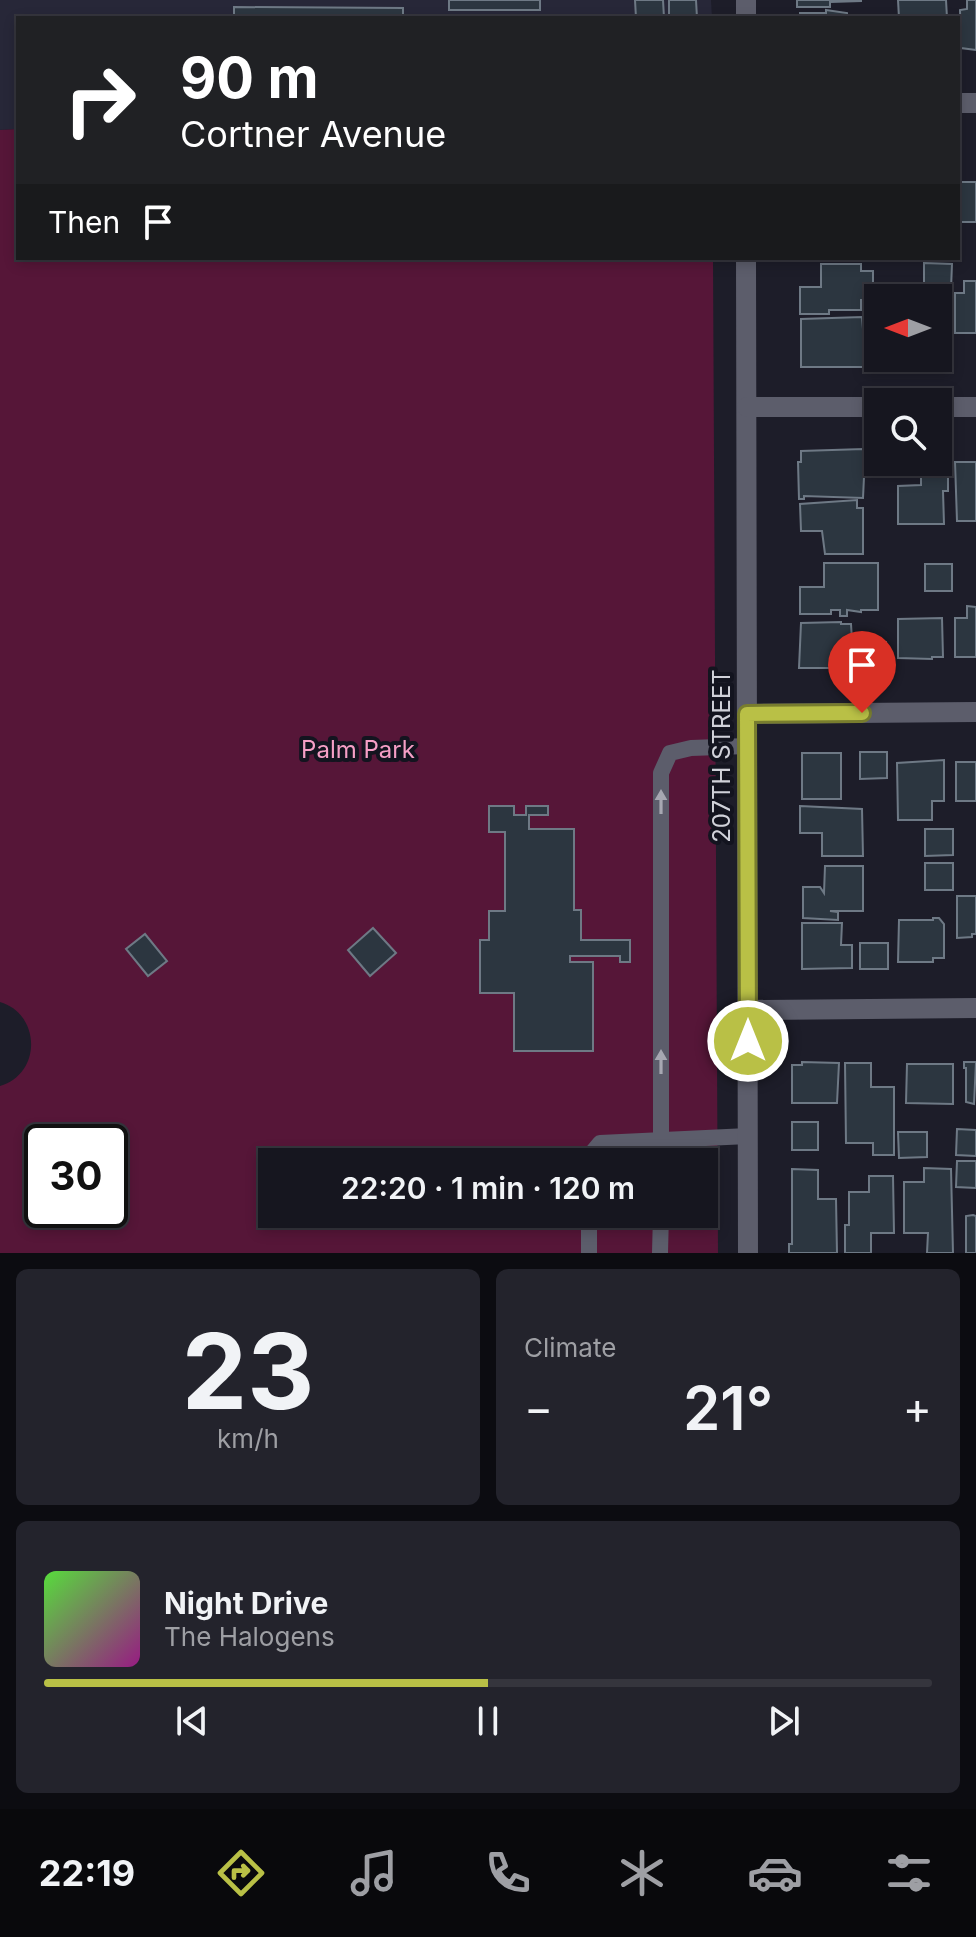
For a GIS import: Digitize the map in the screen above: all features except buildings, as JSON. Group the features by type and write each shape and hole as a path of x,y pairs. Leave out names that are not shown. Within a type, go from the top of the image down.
{"street":[{"name":"207TH STREET","path":"746,260 748,1253"},
{"path":"747,407 864,407"},
{"path":"952,407 976,407"},
{"path":"747,714 976,712"},
{"path":"748,1010 976,1008"}],"lane":[{"path":"662,1148 661,773 670,753 691,748 747,746"},
{"path":"596,1148 600,1143 748,1136"},
{"path":"589,1228 589,1253"},
{"path":"660,1253 661,1228"}],"shaded area":[{"path":"0,0 711,0 712,16 16,16 16,129 0,130"}],"green space":[{"name":"Palm Park","path":"16,129 16,260 713,260 717,1148 258,1148 258,1228 718,1228 718,1253 0,1253 0,1086 23,1070 31,1044 23,1018 0,1002 0,130"}],"route":[{"path":"748,1041 747,714 862,713"}]}
